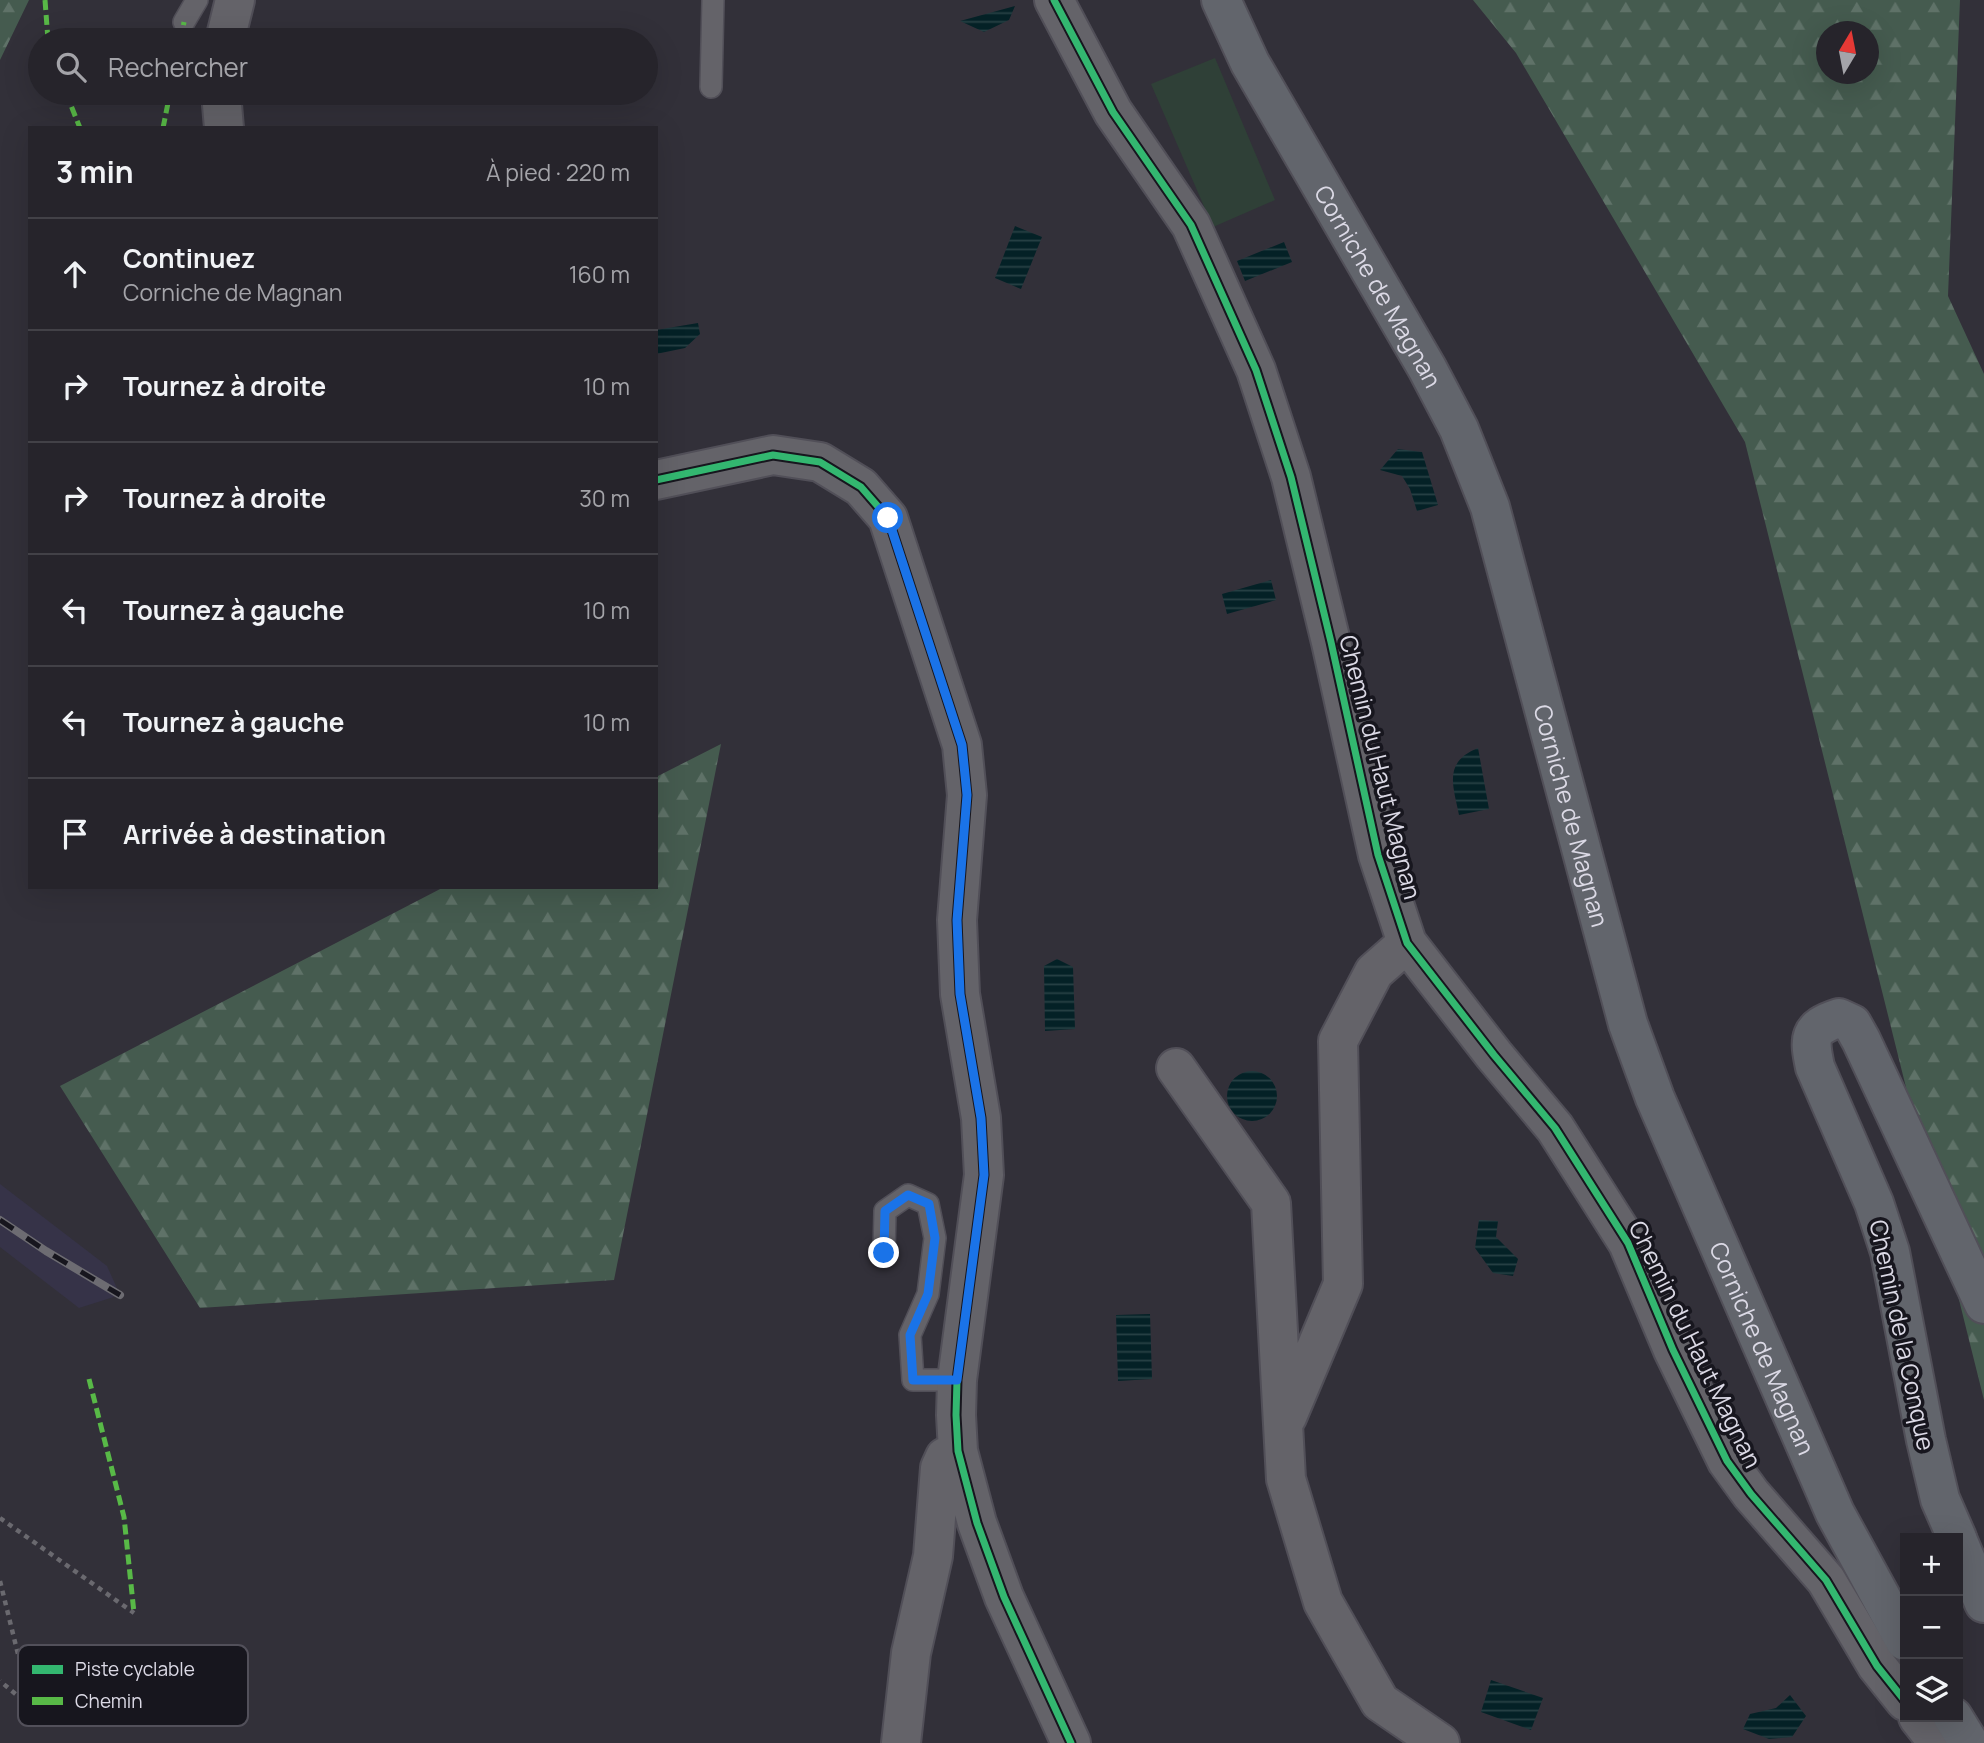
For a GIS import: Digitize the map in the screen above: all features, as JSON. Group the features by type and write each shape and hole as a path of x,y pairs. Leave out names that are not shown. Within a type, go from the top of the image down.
{"street":[{"path":"228,28 235,0"},
{"name":"Chemin du Haut Magnan","path":"1054,0 1113,112 1191,225 1256,370 1291,477 1378,855 1406,943 1555,1128 1628,1243 1673,1350 1727,1461 1751,1494 1826,1580 1877,1666 1900,1695"},
{"name":"Corniche de Magnan","path":"1221,0 1250,63 1460,429 1490,507 1628,1024 1655,1098 1835,1513 1900,1632"},
{"path":"222,105 224,126"},
{"path":"658,480 773,455 820,462 861,487 888,518 962,745 967,795 957,920 960,994 981,1118 984,1175 957,1380 958,1451 977,1523 1004,1597 1071,1743"},
{"path":"1283,1426 1343,1284 1338,1041 1374,972 1406,943"},
{"name":"Chemin de la Conque","path":"1954,1533 1940,1499 1926,1440 1890,1252 1874,1203 1815,1067 1812,1033 1822,1023 1839,1018 1852,1024 1984,1304"},
{"path":"1176,1068 1271,1203 1286,1479 1323,1602 1380,1702 1440,1743"},
{"path":"901,1743 911,1653 933,1556 940,1468 945,1457 958,1451"},
{"name":"Chemin de la Conque","path":"1963,1553 1984,1603"},
{"path":"1922,1722 1932,1735 1948,1743"},
{"path":"1956,1722 1969,1743"}],"lane":[{"path":"184,22 197,0"},
{"path":"711,87 713,0"},
{"path":"884,1253 885,1211 908,1195 929,1204 935,1238 928,1294 910,1335 913,1380 957,1380"}],"path":[{"path":"0,1518 134,1613"},
{"path":"0,1581 18,1654"},
{"path":"0,1681 18,1696"}],"shaded area":[{"path":"0,1184 107,1266 120,1295 79,1308 0,1247"}],"green space":[{"path":"0,0 29,0 0,60"},
{"path":"1473,0 1960,0 1948,296 1984,374 1984,1400 1745,442 1516,53"},
{"path":"1215,58 1275,200 1213,227 1151,84"},
{"path":"721,744 614,1280 200,1308 60,1086 440,889 658,889 658,776"}],"water":[{"path":"1015,6 1009,20 984,32 960,21"},
{"path":"1015,226 1042,237 1021,289 995,278"},
{"path":"1284,242 1292,262 1245,281 1237,261"},
{"path":"698,323 700,334 685,348 658,354 658,330"},
{"path":"1398,449 1422,452 1438,505 1417,511 1410,489 1402,476 1380,470"},
{"path":"1271,580 1276,600 1227,614 1222,594"},
{"path":"1478,748 1489,809 1459,815 1453,784 1455,767 1459,760"},
{"path":"1057,959 1073,967 1075,1029 1045,1031 1044,966"},
{"path":"1252,1071 1270,1078 1277,1096 1270,1114 1252,1121 1234,1114 1227,1096 1234,1078"},
{"path":"1479,1220 1498,1221 1496,1237 1518,1259 1513,1276 1493,1273 1475,1248"},
{"path":"1150,1314 1152,1379 1118,1381 1116,1315"},
{"path":"1491,1680 1543,1698 1531,1730 1481,1712"},
{"path":"1790,1695 1806,1716 1792,1737 1769,1739 1743,1729 1750,1714 1776,1708"}],"railway":[{"path":"0,1220 120,1295"}],"marked path":[{"path":"45,0 47,28"},
{"path":"183,28 184,22"},
{"path":"71,105 79,126"},
{"path":"163,126 168,105"},
{"path":"89,1379 124,1517 134,1613"}],"cycle path":[{"path":"1054,0 1113,112 1191,225 1256,370 1291,477 1378,855 1407,943 1555,1128 1628,1243 1673,1350 1727,1461 1751,1494 1826,1580 1877,1666 1900,1695"},
{"path":"658,480 773,455 820,462 861,487 888,518 962,745 967,795 957,920 960,994 981,1118 984,1175 957,1380 958,1451 977,1523 1004,1597 1071,1743"}],"route":[{"path":"884,1253 885,1211 908,1195 929,1204 935,1238 928,1294 910,1335 913,1380 957,1380 984,1175 981,1118 960,994 957,920 967,795 962,745 888,518"}]}
